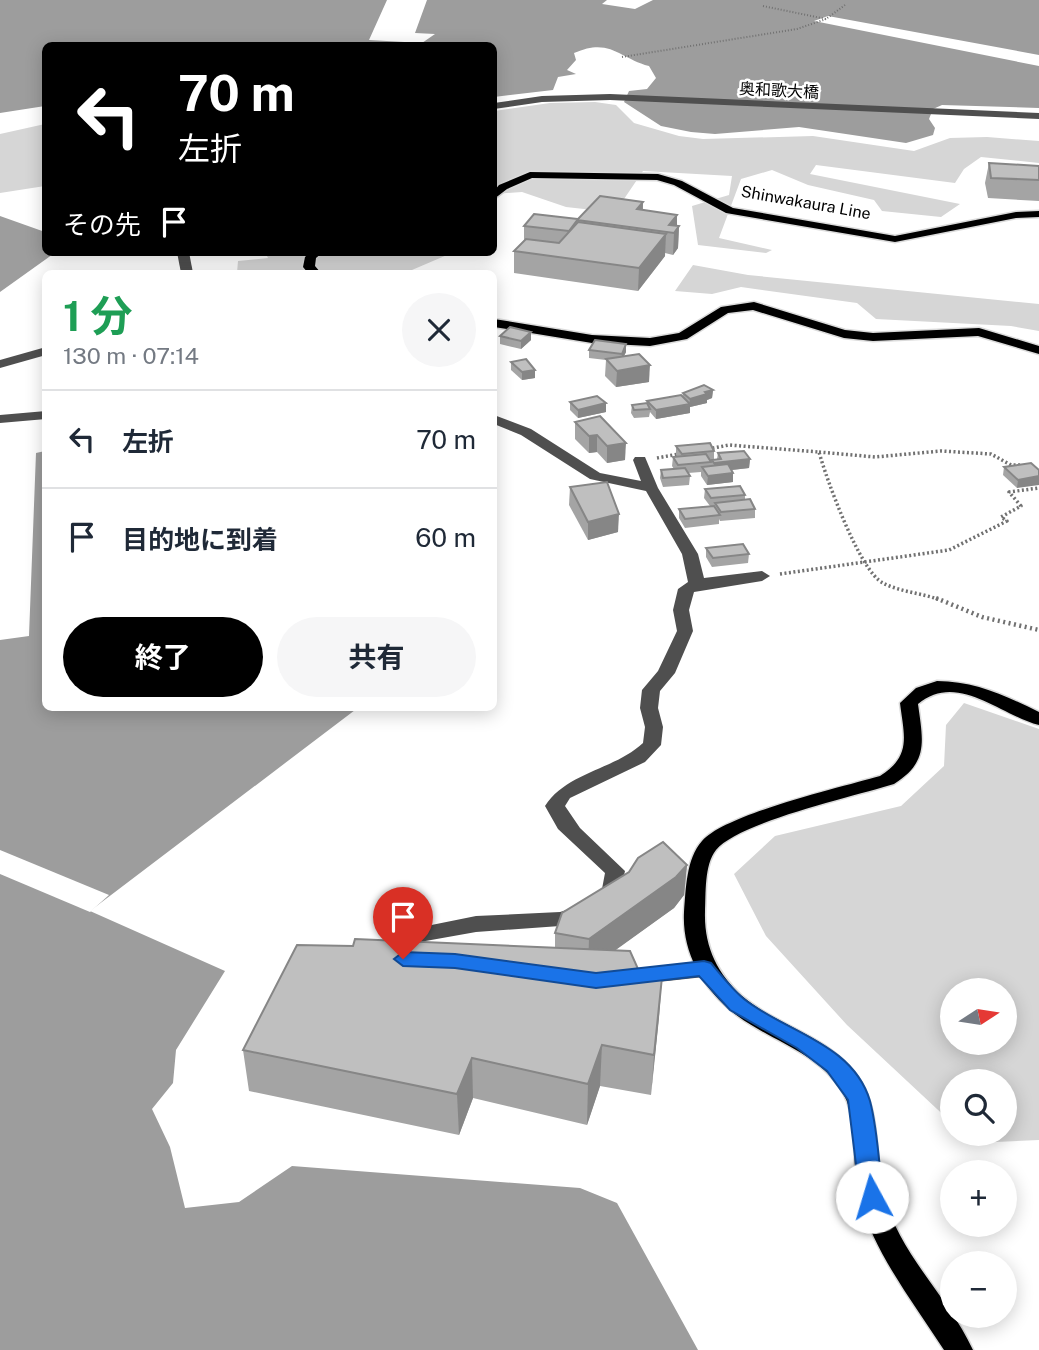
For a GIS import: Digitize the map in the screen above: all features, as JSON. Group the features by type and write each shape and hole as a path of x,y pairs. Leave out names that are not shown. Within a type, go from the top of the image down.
{"main road":[{"name":"Shinwakaura Line","path":"497,193 503,187 530,175 658,177 678,183 730,211 895,239 1016,215 1039,214"},
{"path":"497,323 592,339 650,342 683,336 724,310 754,306 844,334 873,337 979,332 1039,350"},
{"path":"959,1350 887,1235 872,1197 859,1100 849,1082 835,1065 804,1043 737,1005 704,969 693,933 699,862 711,842 737,827 887,780 905,771 914,751 909,703 928,688 948,686 979,693 1039,719"}],"street":[{"name":"奥和歌大橋","path":"497,106 542,99 610,97 1039,116"},
{"path":"0,365 42,352"},
{"path":"0,419 42,415"},
{"path":"497,420 526,432 595,476 651,488"},
{"path":"640,460 651,488 690,554 697,584"},
{"path":"416,960 403,959 390,951 395,939 475,924 561,919 590,911 612,892 615,871 600,853 559,820 555,806 563,794 638,758 652,745 654,727 649,708 651,690 666,673 685,631 681,610 686,589 697,584 762,576"},
{"path":"610,979 704,969"}],"path":[{"path":"622,57 797,29 826,19 845,5"},
{"path":"763,6 826,19"},
{"path":"704,450 729,445 875,457 941,451 991,454 1011,465 1025,465"},
{"path":"640,460 691,452"},
{"path":"819,452 826,479 865,564 881,583 933,597 982,617 1039,630"},
{"path":"762,576 865,564 949,550 1007,522 1001,517 1021,506 1009,492 1039,488"}],"shaded area":[{"path":"0,0 607,0 602,4 635,9 653,0 1039,0 1039,55 828,16 814,21 1039,66 1039,108 942,105 933,109 929,119 935,128 933,135 906,143 799,127 715,134 661,126 624,102 629,91 647,89 656,78 649,66 606,48 597,47 574,53 576,60 567,70 576,74 558,77 553,90 497,97 497,42 42,42 42,106 0,113"},
{"path":"595,102 616,105 634,123 679,136 703,139 813,136 914,151 950,138 987,137 1039,141 1039,163 981,157 964,169 955,183 816,165 810,174 960,204 941,217 882,211 874,200 808,185 772,170 741,179 719,238 772,250 766,253 698,245 692,206 729,195 732,176 643,171 624,199 593,210 566,207 522,192 497,194 497,111 550,103"},
{"path":"42,125 42,186 0,193 0,134"},
{"path":"0,216 42,231 42,256 50,256 0,292"},
{"path":"267,256 445,256 412,270 237,270 238,261 268,258"},
{"path":"693,265 748,275 1039,304 1039,331 1011,326 876,319 857,303 741,287 712,294 675,291"},
{"path":"42,452 42,711 354,711 90,911 225,971 176,1050 173,1083 152,1109 170,1147 185,1208 239,1202 292,1166 580,1188 617,1203 698,1350 0,1350 0,640 29,636 36,453"},
{"path":"964,703 1039,729 1039,1140 1017,1141 1017,1069 940,1069 940,1112 847,1025 766,936 734,874 775,836 901,806 944,766 946,725"}],"pier":[{"path":"387,0 427,0 415,33 435,34 423,42 369,40"},
{"path":"0,850 109,895 90,912 0,874"}],"building":[{"path":"989,163 1039,166 1039,180 991,178"},
{"path":"600,196 643,202 637,209 677,215 669,225 679,226 674,233 577,220"},
{"path":"534,214 578,219 569,231 524,226"},
{"path":"578,222 666,234 639,268 514,251 526,239 559,243"},
{"path":"510,327 531,332 521,341 500,336"},
{"path":"595,340 626,344 622,354 589,350"},
{"path":"639,354 650,365 617,371 606,359"},
{"path":"526,359 535,370 522,372 511,362"},
{"path":"704,385 713,390 690,399 683,393"},
{"path":"681,395 690,404 656,410 647,401"},
{"path":"597,396 606,403 578,410 570,402"},
{"path":"647,403 650,409 634,410 632,405"},
{"path":"600,416 626,443 607,446 597,435 589,436 575,422"},
{"path":"710,443 714,451 682,454 676,446"},
{"path":"744,451 750,459 714,463 712,460 721,459 718,453"},
{"path":"706,454 711,462 678,465 673,457"},
{"path":"1031,463 1039,470 1039,476 1018,480 1004,467"},
{"path":"728,464 733,473 708,476 702,467"},
{"path":"685,468 690,476 663,478 661,470"},
{"path":"607,482 619,514 588,522 570,487"},
{"path":"740,486 745,495 711,498 705,489"},
{"path":"750,499 755,509 721,512 715,503"},
{"path":"714,506 720,515 685,519 679,509"},
{"path":"743,544 749,554 713,558 706,548"},
{"path":"663,842 687,865 676,877 589,939 555,933 562,913 629,872 638,858"},
{"path":"355,939 630,951 638,969 662,977 654,1055 602,1045 588,1084 472,1058 457,1094 243,1050 297,945 353,946"}],"route":[{"path":"403,959 455,961 596,981 704,969 737,1005 804,1043 835,1065 849,1082 859,1100 872,1197"}]}
